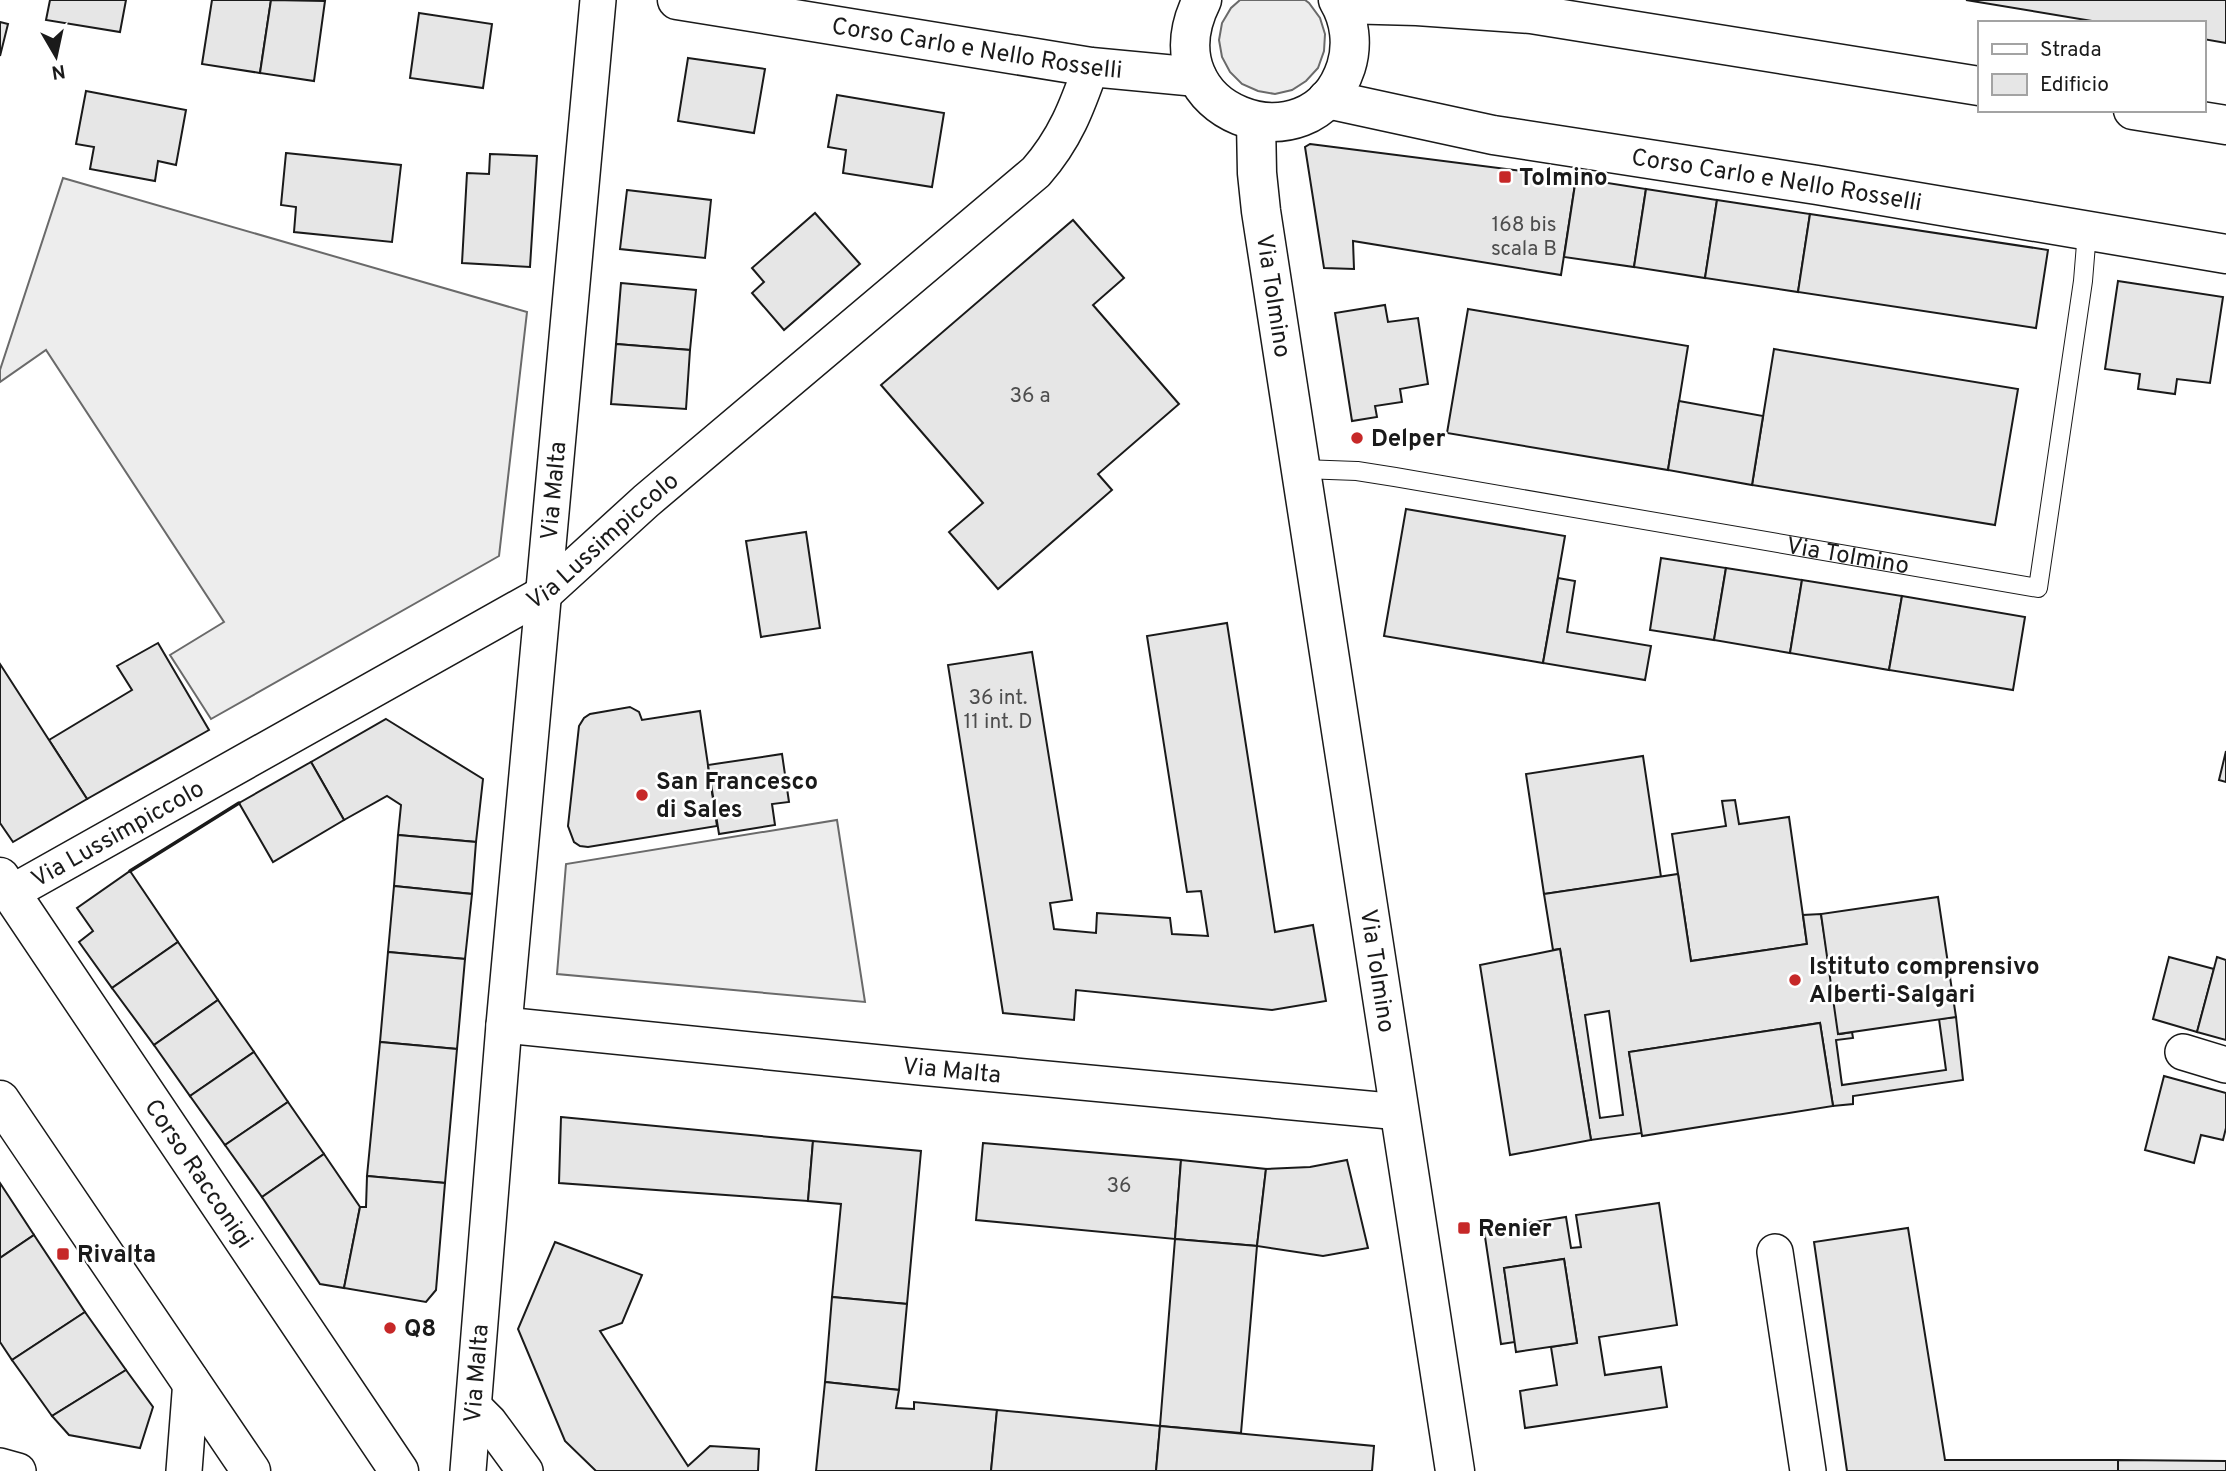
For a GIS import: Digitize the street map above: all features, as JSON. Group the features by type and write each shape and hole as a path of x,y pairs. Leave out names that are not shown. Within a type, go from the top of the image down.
{"street":[{"name":"Via Malta","path":"468,1471 504,1025 598,0"},
{"name":"Corso Carlo e Nello Rosselli","path":"677,0 1091,67 1197,77"},
{"path":"1202,0 1189,36 1197,77 1207,93 1221,106 1256,122 1275,123 1294,119 1311,111 1327,99 1342,79 1350,54 1349,28 1339,2 1521,7 1978,86"},
{"name":"Via Lussimpiccolo","path":"5,885 545,593 646,502 1036,172 1052,154 1075,115 1091,67"},
{"name":"Corso Carlo e Nello Rosselli","path":"1327,99 1493,135 1816,185 2226,254"},
{"path":"2145,112 2226,125"},
{"name":"Via Tolmino","path":"1256,122 1261,212 1455,1471"},
{"name":"Corso Racconigi","path":"5,885 399,1471"},
{"name":"Via Malta","path":"504,1025 1400,1112"},
{"path":"2183,1052 2226,1065"},
{"path":"0,1100 251,1471"},
{"path":"1775,1252 1808,1471"},
{"path":"184,1471 191,1380"},
{"path":"474,1407 489,1422 525,1471"},
{"path":"0,1466 18,1471"}],"lane":[{"name":"Via Tolmino","path":"1302,469 1357,471 1395,477 2038,588 2083,281 2087,232"}],"shaded area":[{"path":"1240,0 1305,0 1309,3 1320,18 1325,34 1324,51 1318,68 1306,81 1292,90 1275,94 1242,84 1230,72 1222,57 1219,40 1222,23 1231,8"},
{"path":"63,178 527,312 499,556 211,719 170,655 224,622 46,350 0,382 0,370"},
{"path":"837,820 865,1002 557,974 566,864"}],"building":[{"path":"50,0 126,0 120,32 46,20"},
{"path":"212,0 271,0 260,73 202,64"},
{"path":"271,0 325,1 314,81 260,73"},
{"path":"1966,0 2226,0 2226,43 2205,39 2205,21 2092,21"},
{"path":"419,13 492,24 483,88 410,78"},
{"path":"0,22 8,24 0,56"},
{"path":"688,58 765,69 754,133 678,121"},
{"path":"86,91 186,110 176,165 158,161 155,181 90,169 94,147 76,144"},
{"path":"837,95 944,113 932,187 843,173 846,150 828,147"},
{"path":"1310,144 1576,178 1561,275 1353,241 1354,269 1324,268 1305,147"},
{"path":"286,153 401,165 392,242 294,232 296,207 281,205"},
{"path":"490,154 537,156 530,267 462,263 467,173 489,174"},
{"path":"1576,178 1646,189 1634,267 1564,257"},
{"path":"1646,189 1717,200 1705,278 1634,267"},
{"path":"627,190 711,200 705,258 620,249"},
{"path":"1717,200 1810,214 1798,292 1705,278"},
{"path":"815,213 860,264 784,330 752,293 764,282 752,268"},
{"path":"1810,214 2048,250 2036,328 1798,292"},
{"path":"1073,220 1124,278 1093,305 1179,404 1098,474 1112,490 998,589 949,532 983,503 881,385"},
{"path":"2118,281 2223,297 2210,383 2177,379 2175,394 2138,389 2140,374 2105,369"},
{"path":"621,283 696,290 690,350 616,344"},
{"path":"1385,305 1388,322 1418,318 1428,384 1400,389 1402,402 1375,406 1377,417 1352,421 1335,313"},
{"path":"1468,309 1688,346 1668,470 1447,433"},
{"path":"616,344 690,350 686,409 611,404"},
{"path":"1774,349 2018,389 1995,525 1752,485"},
{"path":"1679,401 1763,416 1752,485 1668,470"},
{"path":"1406,509 1565,536 1543,663 1384,636"},
{"path":"806,532 820,628 761,637 746,541"},
{"path":"1661,558 1726,568 1714,640 1650,630"},
{"path":"1726,568 1802,580 1790,653 1714,640"},
{"path":"1558,578 1575,581 1567,632 1651,646 1645,680 1543,663"},
{"path":"1802,580 1902,596 1889,670 1790,653"},
{"path":"1902,596 2025,617 2013,690 1889,670"},
{"path":"1227,623 1275,932 1313,925 1326,1001 1272,1010 1076,990 1074,1020 1003,1013 948,665 1032,652 1072,900 1050,903 1054,929 1096,933 1097,913 1170,918 1172,934 1208,936 1201,891 1187,892 1147,636"},
{"path":"158,643 209,730 87,799 49,740 132,690 117,666"},
{"path":"0,664 87,799 13,842 0,823"},
{"name":"San Francesco di Sales","path":"630,707 639,712 642,720 700,711 717,826 588,847 580,846 574,842 568,826 579,726 590,714"},
{"path":"386,719 483,779 476,842 398,835 401,805 387,796 344,820 311,762"},
{"path":"2226,751 2226,782 2219,780"},
{"path":"782,754 789,802 772,804 775,825 719,834 708,765"},
{"path":"1643,756 1661,877 1544,894 1526,774"},
{"path":"311,762 344,820 273,862 239,803"},
{"path":"1735,800 1739,824 1789,817 1807,944 1691,961 1672,834 1726,826 1722,801"},
{"path":"398,835 476,842 472,894 394,886"},
{"path":"130,871 178,942 112,988 79,942 93,931 77,908"},
{"path":"1678,874 1691,961 1807,944 1803,915 1821,914 1840,1034 1852,1032 1853,1038 1836,1040 1842,1085 1946,1070 1939,1019 1956,1017 1963,1080 1853,1096 1853,1104 1833,1106 1820,1023 1629,1052 1642,1133 1591,1140 1560,949 1553,950 1544,894","holes":["1609,1011 1623,1115 1600,1118 1585,1015"]},
{"path":"394,886 472,894 465,959 388,952"},
{"path":"1938,897 1956,1017 1838,1034 1821,914"},
{"path":"178,942 218,1000 154,1045 112,988"},
{"path":"1560,949 1591,1140 1510,1155 1480,965"},
{"path":"388,952 465,959 457,1049 380,1042"},
{"path":"2169,957 2214,969 2197,1032 2153,1019"},
{"path":"2217,957 2226,960 2226,1040 2197,1032"},
{"path":"218,1000 254,1052 190,1096 154,1045"},
{"path":"1820,1023 1833,1106 1642,1136 1629,1052"},
{"path":"380,1042 457,1049 445,1183 367,1176"},
{"path":"254,1052 288,1102 225,1145 190,1096"},
{"path":"2164,1076 2226,1093 2226,1128 2223,1140 2201,1135 2194,1163 2145,1150"},
{"path":"288,1102 324,1154 262,1197 225,1145"},
{"path":"561,1117 813,1141 808,1201 559,1183"},
{"path":"813,1141 921,1151 907,1304 832,1297 841,1204 808,1201"},
{"path":"983,1143 1181,1160 1175,1239 976,1220"},
{"path":"324,1154 360,1207 344,1288 320,1284 262,1197"},
{"path":"1181,1160 1266,1169 1257,1246 1175,1239"},
{"path":"1347,1160 1368,1248 1323,1256 1257,1246 1266,1169 1310,1167"},
{"path":"367,1176 445,1183 436,1290 426,1302 344,1288 360,1207 366,1207"},
{"path":"0,1183 34,1235 0,1258"},
{"path":"1659,1203 1677,1325 1599,1337 1605,1375 1661,1367 1667,1407 1525,1428 1520,1391 1557,1385 1551,1347 1577,1343 1564,1259 1504,1268 1515,1342 1501,1344 1484,1230 1566,1217 1571,1248 1581,1247 1576,1215"},
{"path":"1908,1228 1945,1460 2118,1460 2118,1471 1847,1471 1814,1242"},
{"path":"34,1235 85,1312 12,1360 0,1342 0,1258"},
{"path":"1175,1239 1257,1246 1241,1433 1160,1426"},
{"path":"555,1242 642,1275 622,1323 600,1331 688,1466 710,1446 759,1449 758,1471 596,1471 565,1441 518,1329"},
{"path":"1564,1259 1577,1343 1516,1352 1504,1268"},
{"path":"832,1297 907,1304 899,1390 825,1382"},
{"path":"85,1312 126,1370 52,1416 12,1360"},
{"path":"126,1370 153,1407 140,1448 69,1435 52,1416"},
{"path":"825,1382 899,1390 896,1408 914,1409 914,1402 997,1410 991,1471 816,1471"},
{"path":"997,1410 1160,1426 1156,1471 991,1471"},
{"path":"1160,1426 1374,1446 1372,1471 1156,1471"},
{"path":"2118,1460 2226,1461 2226,1471 2118,1471"}],"wall":[{"path":"130,871 239,803"}],"place":[{"name":"Tolmino","path":"1505,177"},
{"name":"Delper","path":"1357,438"},
{"name":"San Francesco di Sales","path":"642,795"},
{"name":"Istituto comprensivo Alberti-Salgari","path":"1795,980"},
{"name":"Renier","path":"1464,1228"},
{"name":"Rivalta","path":"63,1254"},
{"name":"Q8","path":"390,1328"}]}
